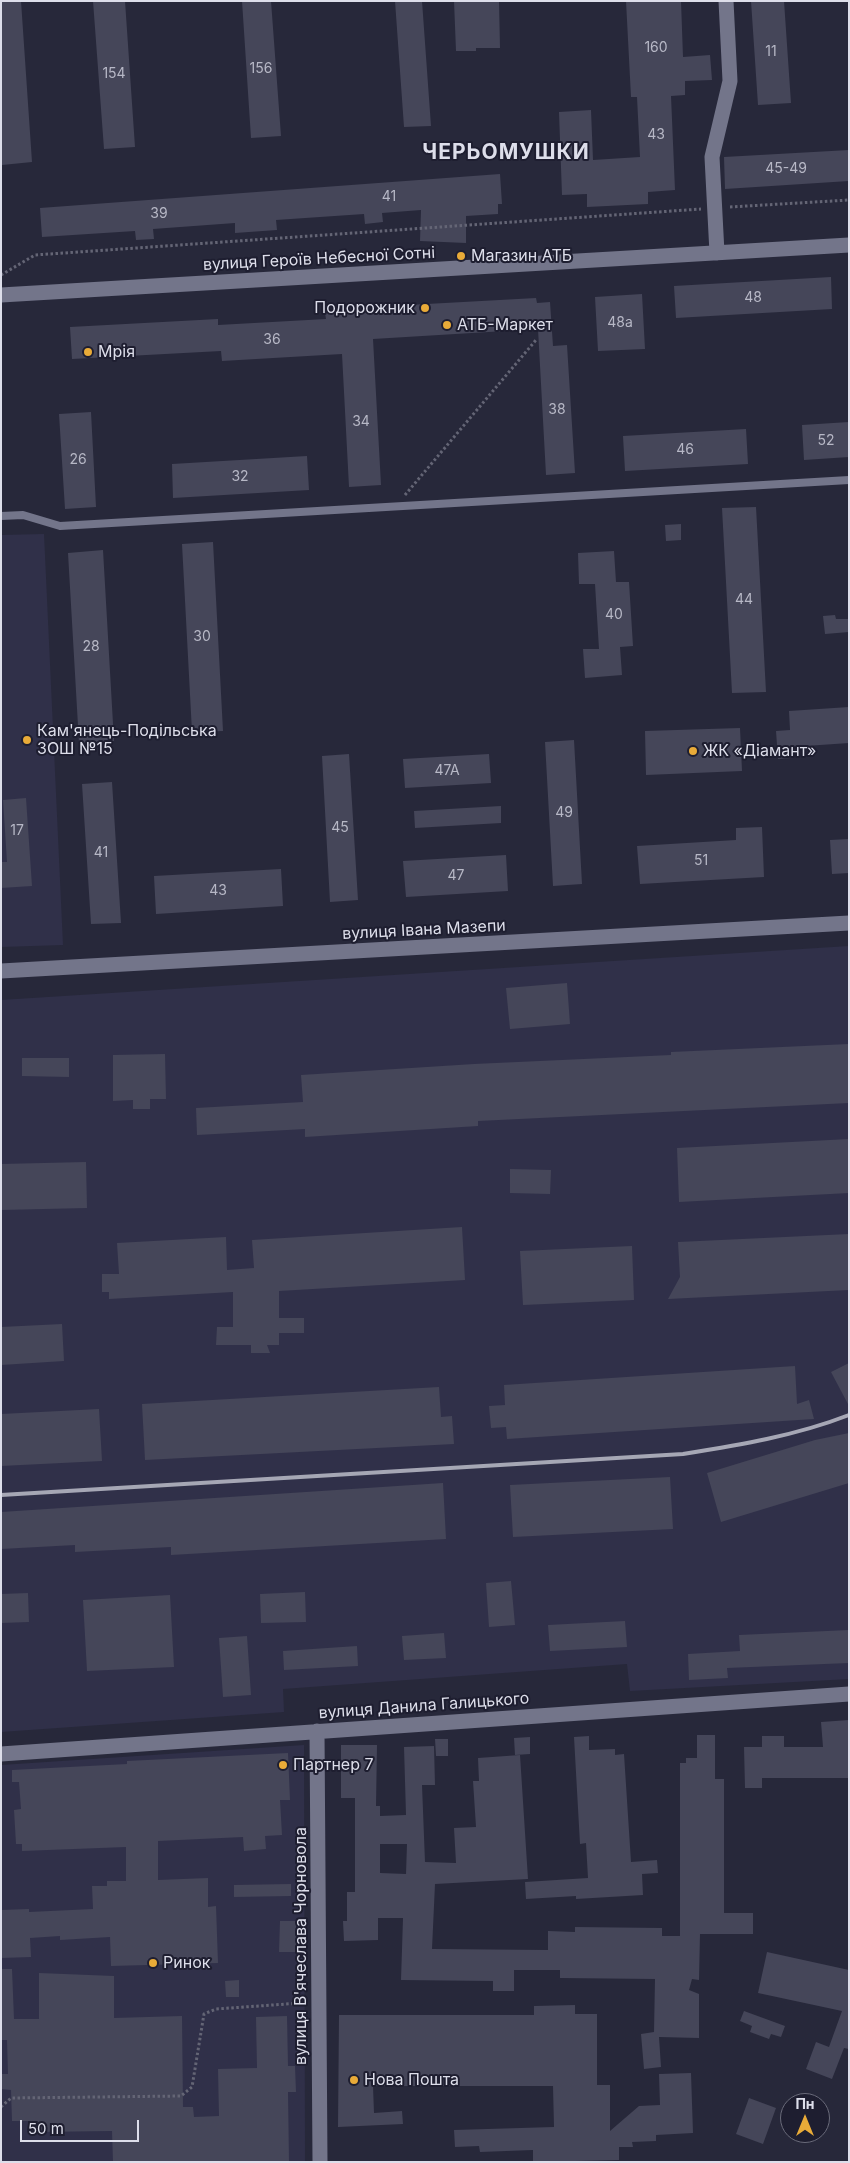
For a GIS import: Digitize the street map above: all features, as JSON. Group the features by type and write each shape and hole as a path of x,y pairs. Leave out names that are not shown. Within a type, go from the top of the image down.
{"street":[{"path":"717,253 712,157 730,81 726,1"},
{"name":"вулиця Героїв Небесної Сотні","path":"1,294 849,245"},
{"name":"вулиця Івана Мазепи","path":"1,971 849,923"},
{"name":"вулиця Данила Галицького","path":"1,1754 317,1730 849,1694"},
{"name":"вулиця В'ячеслава Чорновола","path":"317,1730 320,2162"}],"lane":[{"path":"1,516 23,515 60,526 849,480"}],"path":[{"path":"1,275 35,254 849,200"},
{"path":"395,507 536,340"},
{"path":"1,2107 12,2098 181,2096 192,2086 204,2014 216,2009 301,2004"}],"shaded area":[{"name":"Кам'янець-Подільська ЗОШ №15","path":"44,534 63,945 1,947 1,535"},
{"path":"849,946 849,1679 630,1691 627,1664 283,1689 284,1712 1,1732 1,1000"},
{"name":"Ринок","path":"304,1745 305,2162 1,2162 1,1765"}],"building":[{"path":"1,1 21,1 32,162 2,165"},
{"path":"93,1 125,1 135,147 104,149"},
{"path":"242,1 271,1 281,136 251,138"},
{"path":"395,1 422,1 431,126 404,127"},
{"path":"454,1 499,1 500,48 476,48 476,51 456,51"},
{"path":"626,1 681,1 683,57 710,55 712,80 685,81 685,95 671,96 675,190 648,192 648,204 587,207 587,194 562,195 559,112 591,110 593,160 640,157 637,97 631,97"},
{"path":"751,1 784,1 791,103 758,105"},
{"path":"849,150 849,181 725,189 724,157"},
{"path":"500,174 502,204 498,204 498,214 466,216 466,243 420,241 421,210 382,213 383,222 365,224 364,214 276,220 277,230 235,233 235,223 153,229 154,239 136,240 135,231 42,237 40,208"},
{"path":"831,277 832,309 676,318 674,286"},
{"path":"642,294 645,349 598,351 595,297"},
{"path":"536,298 537,303 550,302 553,346 567,345 575,473 546,475 538,329 373,339 381,485 349,487 342,354 222,361 221,351 72,359 70,327 218,319 218,325 326,319 325,313 372,310 372,307"},
{"path":"91,412 96,507 65,509 59,414"},
{"path":"849,422 849,457 804,460 802,425"},
{"path":"746,429 748,464 625,471 623,436"},
{"path":"307,456 309,490 173,498 172,464"},
{"path":"756,507 766,692 732,693 722,508"},
{"path":"681,524 681,540 666,541 665,525"},
{"path":"213,542 223,731 192,732 182,544"},
{"path":"103,550 114,741 79,743 68,553"},
{"path":"614,551 616,582 629,582 633,646 620,647 622,675 585,678 583,649 599,649 595,584 579,584 578,553"},
{"path":"835,615 836,619 849,619 849,632 825,634 823,616"},
{"path":"849,707 849,743 791,747 791,758 778,759 776,731 790,730 789,711"},
{"name":"ЖК «Діамант»","path":"740,728 742,771 646,775 645,731"},
{"path":"574,740 582,884 553,886 545,742"},
{"path":"349,754 358,900 330,902 322,756"},
{"path":"489,754 491,783 405,788 403,759"},
{"path":"112,782 121,923 91,924 82,784"},
{"path":"26,798 32,886 1,888 1,862 7,862 3,800"},
{"path":"501,806 501,823 415,828 414,811"},
{"path":"762,827 764,877 640,884 637,846 736,840 736,828"},
{"path":"849,839 849,873 832,874 830,840"},
{"path":"506,855 508,891 406,897 403,861"},
{"path":"281,869 283,906 156,914 154,876"},
{"path":"567,983 570,1024 510,1029 506,988"},
{"path":"849,1044 849,1103 478,1121 478,1126 305,1137 305,1129 197,1135 196,1108 303,1102 301,1075 474,1064 671,1055 671,1052"},
{"path":"165,1054 166,1099 150,1099 150,1109 133,1109 133,1100 113,1101 113,1055"},
{"path":"22,1058 69,1058 69,1077 22,1076"},
{"path":"849,1139 849,1193 679,1202 677,1148"},
{"path":"86,1162 87,1208 1,1210 1,1164"},
{"path":"510,1169 551,1170 550,1194 510,1193"},
{"path":"462,1227 465,1280 279,1291 279,1318 304,1318 304,1333 279,1333 279,1345 267,1345 270,1353 251,1353 251,1345 216,1345 217,1327 233,1327 233,1292 109,1299 109,1292 102,1292 102,1274 119,1274 117,1243 226,1237 227,1270 254,1268 252,1240"},
{"path":"849,1234 849,1290 668,1299 680,1277 678,1242"},
{"path":"632,1246 634,1300 523,1305 520,1251"},
{"path":"62,1324 64,1361 1,1365 1,1327"},
{"path":"849,1363 849,1406 831,1372"},
{"path":"795,1366 797,1404 809,1400 814,1419 507,1439 506,1427 491,1428 489,1406 505,1405 504,1385"},
{"path":"439,1387 441,1417 452,1416 454,1444 145,1460 142,1404"},
{"path":"99,1409 102,1461 1,1466 1,1414"},
{"path":"849,1433 849,1483 721,1522 707,1473 815,1440"},
{"path":"670,1477 673,1529 513,1537 510,1485"},
{"path":"443,1483 446,1539 171,1555 171,1547 75,1552 75,1545 1,1549 1,1512"},
{"path":"511,1581 515,1625 489,1627 486,1583"},
{"path":"305,1592 306,1622 261,1623 260,1594"},
{"path":"28,1593 29,1622 1,1623 1,1594"},
{"path":"170,1595 174,1667 87,1671 83,1600"},
{"path":"625,1621 627,1647 550,1651 548,1625"},
{"path":"849,1630 849,1663 727,1668 728,1678 689,1680 688,1654 740,1651 739,1635"},
{"path":"444,1633 446,1658 404,1660 402,1636"},
{"path":"247,1636 251,1695 223,1697 219,1638"},
{"path":"357,1646 358,1666 284,1670 283,1651"},
{"path":"849,1720 849,1778 762,1778 762,1788 745,1788 744,1747 762,1747 762,1736 784,1736 784,1747 823,1747 821,1722"},
{"path":"697,1735 715,1735 715,1779 724,1779 724,1913 753,1913 753,1934 700,1934 699,1980 692,1979 689,1990 699,1994 699,2038 659,2037 661,2067 644,2069 641,2034 654,2032 655,1979 560,1978 560,1970 514,1970 514,1991 493,1991 493,1981 401,1980 403,1918 378,1918 378,1940 344,1941 343,1921 347,1921 347,1892 355,1892 355,1798 341,1798 341,1745 377,1745 376,1806 380,1806 380,1816 406,1815 404,1747 434,1746 435,1785 422,1785 425,1862 456,1863 454,1828 476,1827 473,1781 479,1781 478,1758 520,1755 528,1879 435,1884 432,1949 548,1950 548,1931 575,1932 575,1927 662,1928 662,1936 680,1936 680,1763 686,1763 686,1758 697,1758","holes":["380,1844 407,1844 406,1874 380,1873"]},
{"path":"589,1736 589,1750 615,1749 615,1755 624,1754 631,1862 657,1860 658,1873 642,1874 643,1895 576,1899 576,1896 526,1899 525,1882 588,1878 586,1843 580,1844 574,1737"},
{"path":"530,1737 530,1754 515,1755 514,1738"},
{"path":"435,1739 448,1739 448,1756 436,1756"},
{"path":"288,1753 290,1800 280,1800 282,1835 265,1836 266,1849 244,1851 243,1837 158,1841 158,1880 208,1878 208,1907 216,1906 218,1963 111,1966 110,1937 60,1940 60,1936 30,1938 31,1957 1,1958 1,1910 29,1909 29,1912 93,1909 92,1886 107,1886 107,1881 126,1881 126,1847 22,1851 22,1844 16,1844 14,1810 21,1809 19,1782 12,1782 12,1770 127,1764 127,1761"},
{"path":"291,1884 291,1896 234,1897 234,1885"},
{"path":"280,1921 296,1921 296,1952 279,1952"},
{"path":"767,1952 849,1970 849,2049 844,2048 832,2079 806,2069 816,2042 829,2047 842,2011 758,1993"},
{"path":"1,1969 12,1969 14,2019 39,2019 39,1973 114,1976 114,2018 182,2016 183,2107 193,2107 194,2117 219,2116 218,2069 257,2068 256,2017 287,2016 288,2066 295,2066 296,2092 288,2092 289,2162 113,2162 112,2131 36,2132 36,2121 12,2121 11,2090 1,2089 1,2074 8,2074 7,2040 1,2040"},
{"path":"239,1980 239,1997 226,1997 225,1981"},
{"path":"575,2005 575,2014 597,2014 597,2085 610,2085 610,2131 639,2106 660,2105 659,2074 691,2073 693,2133 656,2135 656,2141 632,2142 633,2147 619,2147 619,2160 533,2162 533,2150 480,2152 479,2146 455,2147 454,2130 554,2127 553,2086 373,2086 374,2113 402,2111 403,2124 338,2127 339,2015 534,2015 534,2006"},
{"path":"744,2011 785,2026 781,2037 771,2034 769,2039 750,2032 752,2026 740,2021"},
{"path":"749,2098 776,2108 763,2144 736,2134"}],"railway":[{"path":"1,1495 683,1454 788,1434 849,1415"}],"place":[{"name":"Магазин АТБ","path":"461,256"},
{"name":"Подорожник","path":"425,308"},
{"name":"АТБ-Маркет","path":"447,325"},
{"name":"Мрія","path":"88,352"},
{"name":"Кам'янець-Подільська ЗОШ №15","path":"27,740"},
{"name":"ЖК «Діамант»","path":"693,751"},
{"name":"Партнер 7","path":"283,1765"},
{"name":"Ринок","path":"153,1963"},
{"name":"Нова Пошта","path":"354,2080"}],"district":[{"name":"ЧЕРЬОМУШКИ","path":"506,153"}]}
